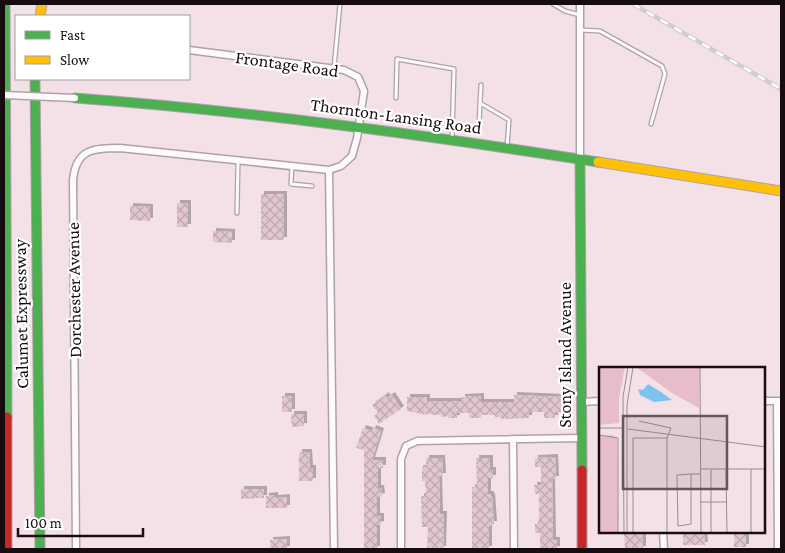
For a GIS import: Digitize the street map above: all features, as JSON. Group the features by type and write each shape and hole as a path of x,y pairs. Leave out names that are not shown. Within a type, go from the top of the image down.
{"main road":[{"name":"Calumet Expressway","path":"5,4 7,549"},
{"name":"Calumet Expressway","path":"35,80 40,549"},
{"name":"Thornton-Lansing Road","path":"75,98 140,102 359,126 781,191"},
{"name":"Stony Island Avenue","path":"580,160 582,549"}],"street":[{"path":"580,4 580,160"},
{"name":"Frontage Road","path":"190,50 344,70 358,77 364,91 357,138 352,156 341,166 329,170"},
{"name":"Thornton-Lansing Road","path":"4,95 75,98"},
{"name":"Dorchester Avenue","path":"76,549 72,180 76,166 79,159 89,150 102,148 120,148 238,161"},
{"path":"238,161 329,170 334,549"},
{"path":"765,401 779,401 778,549"},
{"path":"581,402 599,402"},
{"path":"401,549 401,459 406,446 417,441 581,438"},
{"path":"513,439 514,549"},
{"path":"663,533 664,549"}],"lane":[{"path":"334,69 340,4"},
{"path":"554,4 565,11 580,15"},
{"path":"580,30 600,32 662,66 665,74 651,124"},
{"path":"396,98 398,59 454,69 452,140"},
{"path":"479,125 481,85"},
{"path":"480,103 509,120 506,148"},
{"path":"237,213 238,161"},
{"path":"292,166 291,184 312,186"}],"building":[{"path":"261,194 284,194 284,240 261,240"},
{"path":"177,203 188,203 188,227 177,227"},
{"path":"130,206 150,207 150,221 130,220"},
{"path":"213,231 232,232 232,243 213,242"},
{"path":"386,395 387,398 392,395 401,409 379,424 374,416 378,413 372,405"},
{"path":"514,395 562,397 562,412 555,412 555,418 544,418 544,412 529,412 529,418 501,419 501,417 495,417 495,415 481,415 481,418 469,418 469,413 457,413 457,418 448,418 448,416 441,417 441,415 418,414 407,411 407,397 427,397 427,401 462,401 462,397 481,396 481,402 514,402"},
{"path":"282,396 292,396 292,412 282,412"},
{"path":"291,414 304,414 304,426 292,427"},
{"path":"363,428 372,431 373,428 381,431 372,460 383,460 383,468 378,468 378,488 381,488 382,496 377,497 377,516 381,516 381,524 377,525 377,549 364,549 364,450 356,448"},
{"path":"299,452 309,452 310,468 313,468 313,481 299,481"},
{"path":"555,457 556,479 552,479 553,540 557,540 557,549 540,549 540,533 535,533 535,524 539,524 539,494 535,494 534,485 541,485 541,467 535,467 535,458"},
{"path":"426,458 442,458 443,476 439,476 440,514 444,514 443,549 427,549 428,527 422,527 421,496 426,496 425,481 422,481 422,468 423,465 426,465"},
{"path":"476,458 490,458 490,470 493,470 493,478 488,478 488,494 492,496 494,524 489,526 489,549 472,549 472,487 477,487"},
{"path":"241,489 264,489 264,498 241,499"},
{"path":"275,495 275,498 287,497 287,508 266,508 266,496"},
{"path":"624,533 643,533 643,549 625,549"},
{"path":"704,533 705,545 683,545 683,534"},
{"path":"734,533 746,533 746,547 734,547"},
{"path":"287,539 287,549 270,549 270,540"}],"railway":[{"path":"633,4 781,89"}],"traffic: fast":[{"path":"5,4 7,417"},
{"path":"35,80 40,549"},
{"path":"75,98 272,117 468,142 598,162"},
{"path":"580,161 582,470"}],"traffic: slow":[{"path":"40,15 42,4"},
{"path":"598,162 781,191"}],"traffic: jam":[{"path":"7,417 7,549"},
{"path":"582,470 582,549"}]}
